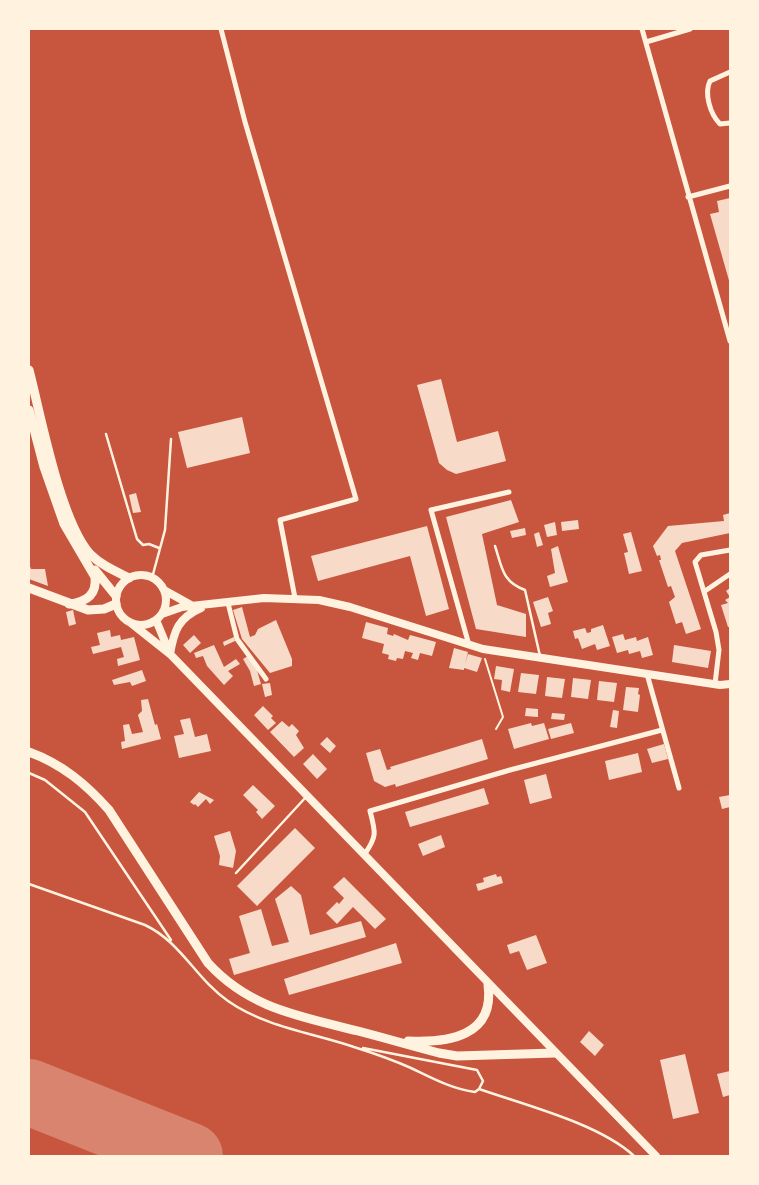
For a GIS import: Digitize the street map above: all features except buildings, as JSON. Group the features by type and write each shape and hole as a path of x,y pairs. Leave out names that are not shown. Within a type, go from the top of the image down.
{"main road":[{"path":"29,370 71,522 90,553 102,564 129,578"},
{"path":"29,410 44,467 64,524 95,577 94,590 83,601 69,604"},
{"path":"85,558 116,600 119,612 170,654 363,856 656,1156"},
{"path":"116,600 118,589 129,578 136,575 152,578 164,590 193,606"},
{"path":"29,588 69,604 95,611 116,600"},
{"path":"162,614 166,602 164,590"},
{"path":"131,623 148,624 162,614 182,607 206,606 264,598 296,598 350,607 483,649 730,686"},
{"path":"170,654 174,632 179,622 190,613 206,606"},
{"path":"156,620 170,654"},
{"path":"29,752 68,771 91,790 109,810 199,950 229,984 248,997 279,1011 439,1053 457,1056 555,1053"},
{"path":"395,1040 437,1041 468,1031 484,1018 490,998 488,985"}],"street":[{"path":"221,29 245,122 356,499 280,520 296,598"},
{"path":"642,29 730,341"},
{"path":"646,42 686,29"},
{"path":"730,72 710,80 706,88 714,118 720,124 730,123"},
{"path":"688,197 730,186"},
{"path":"469,646 430,510 509,492"},
{"path":"717,684 719,650 716,632 696,566 696,559 701,555 730,550"},
{"path":"705,591 730,574"},
{"path":"228,602 237,639 266,679"},
{"path":"647,674 679,788"},
{"path":"363,856 374,839 375,832 370,811 510,770 662,730"}],"lane":[{"path":"106,434 137,539 143,545 149,544 160,548"},
{"path":"152,578 165,530 171,439"},
{"path":"495,546 507,578 515,586 525,590 540,658"},
{"path":"29,773 45,780 85,812 173,943 206,983 232,1004 279,1024 353,1046 402,1064 456,1089 475,1092 483,1081 477,1070 353,1046"},
{"path":"236,873 307,797"},
{"path":"29,884 144,925 162,934 173,943"},
{"path":"479,1089 596,1131 619,1143 634,1156"}],"path":[{"path":"483,649 503,717 496,729"}],"runway":[{"path":"29,1092 190,1156"}]}
